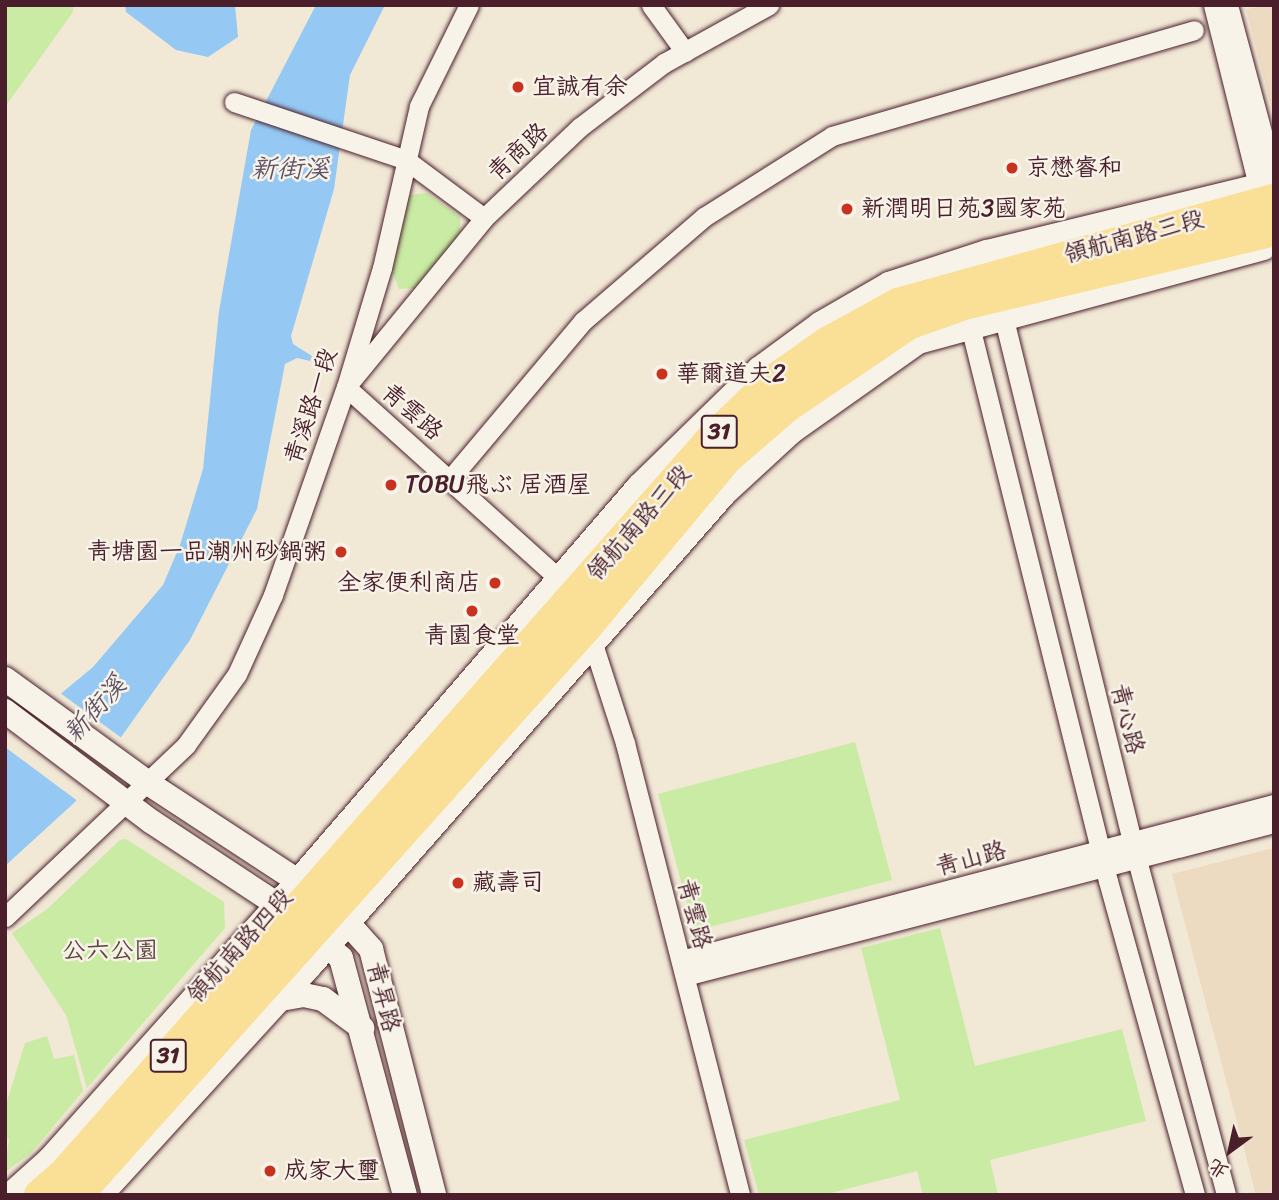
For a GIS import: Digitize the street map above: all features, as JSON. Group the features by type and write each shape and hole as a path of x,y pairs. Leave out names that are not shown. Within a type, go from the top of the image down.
{"main road":[{"name":"領航南路三段","path":"302,924 577,614 726,459 786,407 908,324 962,294 1270,215"},
{"name":"領航南路四段","path":"77,1195 182,1076 302,924"},
{"name":"領航南路四段","path":"40,1195 66,1172 302,924"}],"street":[{"name":"青溪路一段","path":"5,917 186,745 237,674 273,595 346,387 382,268 419,106 469,5"},
{"path":"651,5 685,52"},
{"name":"青商路","path":"346,387 484,218 580,127 685,52 769,5"},
{"path":"1213,5 1270,215"},
{"path":"1227,5 1270,215"},
{"path":"450,479 583,321 704,217 832,136 1194,30"},
{"path":"234,102 406,160 484,218"},
{"name":"領航南路三段","path":"323,900 577,614 639,486 760,369 820,324 889,284 962,294 1270,215"},
{"name":"青心路","path":"996,285 1134,850 1226,1195"},
{"path":"962,294 1102,859 1195,1195"},
{"name":"青雲路","path":"346,387 450,479 577,614 625,743 740,1195"},
{"name":"青昇路","path":"5,679 113,758 138,793 302,924 346,965 405,1195"},
{"name":"青昇路","path":"10,715 97,779 138,793 323,900 371,949 434,1195"},
{"name":"青山路","path":"683,968 1102,859 1274,804"},
{"name":"青山路","path":"1134,850 1274,823"},
{"name":"領航南路四段","path":"10,1195 302,924 323,900"},
{"name":"領航南路四段","path":"101,1195 281,999 302,924"},
{"path":"281,999 304,995 323,999 362,1028"},
{"path":"139,1156 182,1076"}],"shaded area":[{"path":"1274,5 1274,117 1246,9"},
{"path":"1274,848 1274,1195 1256,1195 1172,874"}],"green space":[{"path":"5,5 73,5 73,12 5,107"},
{"path":"427,193 460,217 460,236 418,288 399,289 392,271 409,195"},
{"path":"855,742 892,880 694,931 658,794"},
{"name":"公六公園","path":"126,839 224,902 225,928 87,1088 66,1015 12,933 46,910 120,840"},
{"path":"940,928 975,1066 1122,1029 1146,1121 990,1160 998,1195 923,1195 917,1171 823,1195 759,1195 744,1140 900,1100 861,948"},
{"path":"47,1036 54,1059 74,1055 83,1091 31,1153 5,1172 9,1139 5,1138 5,1108 25,1043"}],"water":[{"path":"125,5 235,5 238,37 208,57 176,50 126,12"},
{"name":"新街溪","path":"316,5 385,5 350,75 334,189 291,336 293,344 312,356 310,361 297,358 285,364 257,509 190,640 75,802 5,866 5,740 93,667 163,585 180,545 203,469 219,311 251,130"}],"pier":[{"path":"56,690 123,739 79,802 5,747 5,736"}],"place":[{"name":"宜誠有余","path":"518,87"},
{"name":"京懋睿和","path":"1012,168"},
{"name":"新潤明日苑3國家苑","path":"847,209"},
{"name":"華爾道夫2","path":"662,374"},
{"name":"TOBU飛ぶ 居酒屋","path":"391,485"},
{"name":"青塘園一品潮州砂鍋粥","path":"341,552"},
{"name":"全家便利商店","path":"495,583"},
{"name":"青園食堂","path":"472,611"},
{"name":"藏壽司","path":"458,883"},
{"name":"成家大璽","path":"270,1171"}]}
